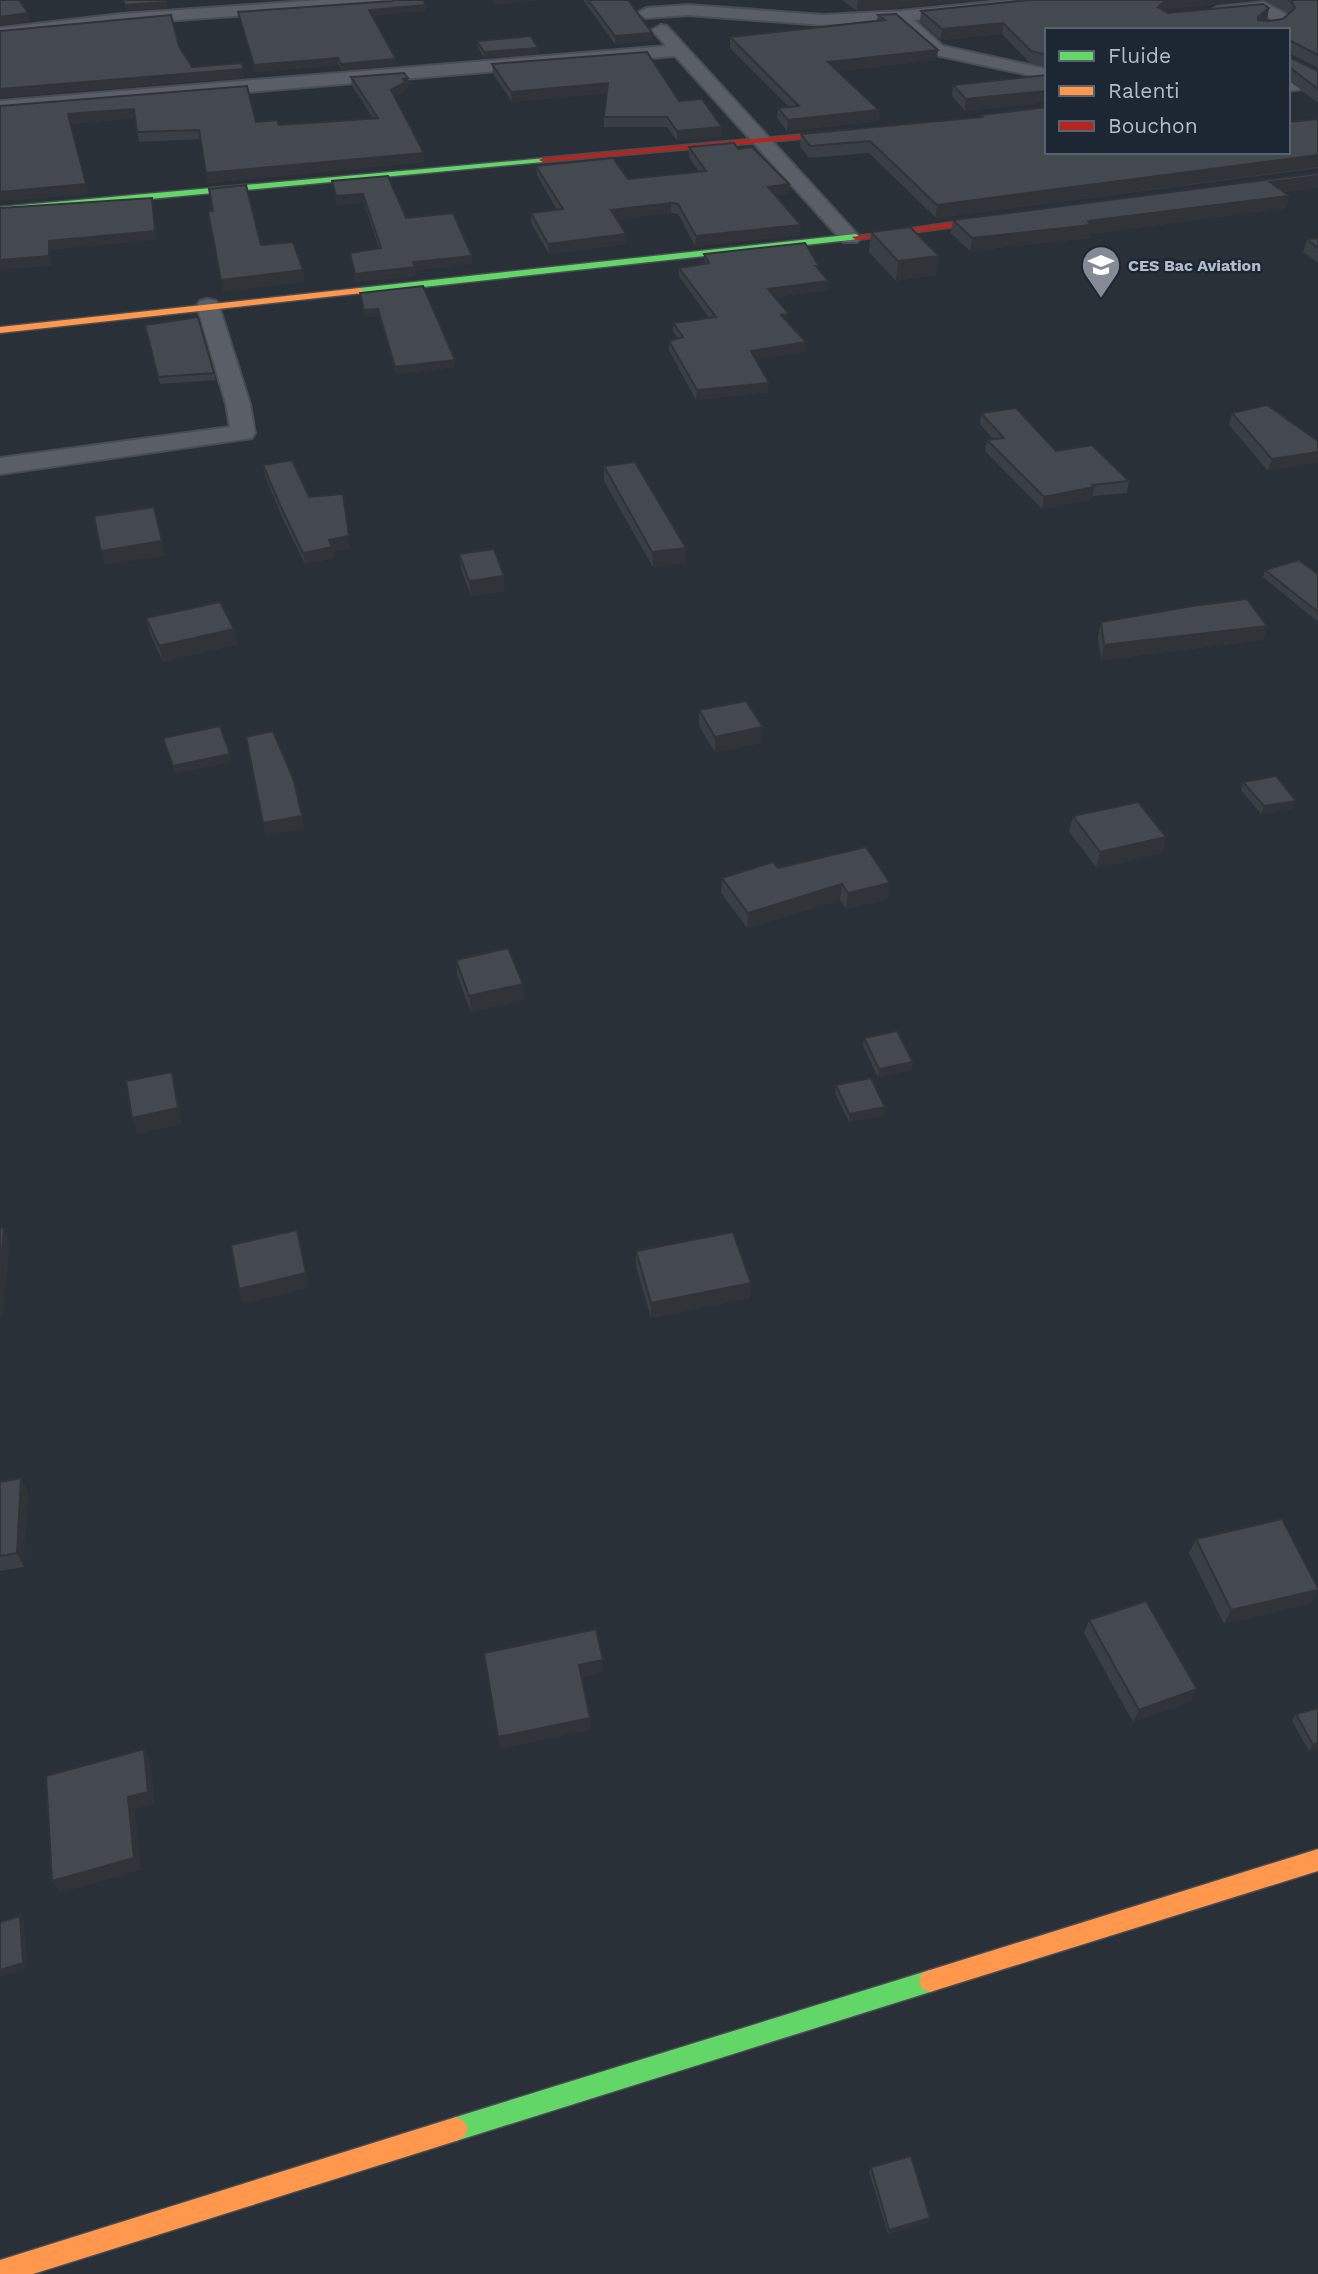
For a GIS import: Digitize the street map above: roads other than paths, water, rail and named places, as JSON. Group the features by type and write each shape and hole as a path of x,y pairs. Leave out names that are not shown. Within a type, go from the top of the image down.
{"street":[{"path":"0,33 121,19 392,0"},
{"path":"640,6 823,20 900,16 1062,0"},
{"path":"1268,28 1282,19 1289,0"},
{"path":"737,13 824,2"},
{"path":"640,6 850,238"},
{"path":"1203,13 1264,7 1282,19"},
{"path":"900,16 937,50 1045,74"},
{"path":"0,107 679,50"},
{"path":"1298,65 1318,81"},
{"path":"1290,86 1318,81"},
{"path":"0,210 870,130"},
{"path":"0,330 850,238 1014,216"},
{"path":"0,466 243,433 238,404 208,306"},
{"path":"0,2272 1318,1860"}],"place":[{"name":"CES Bac Aviation","path":"1101,299"}]}
